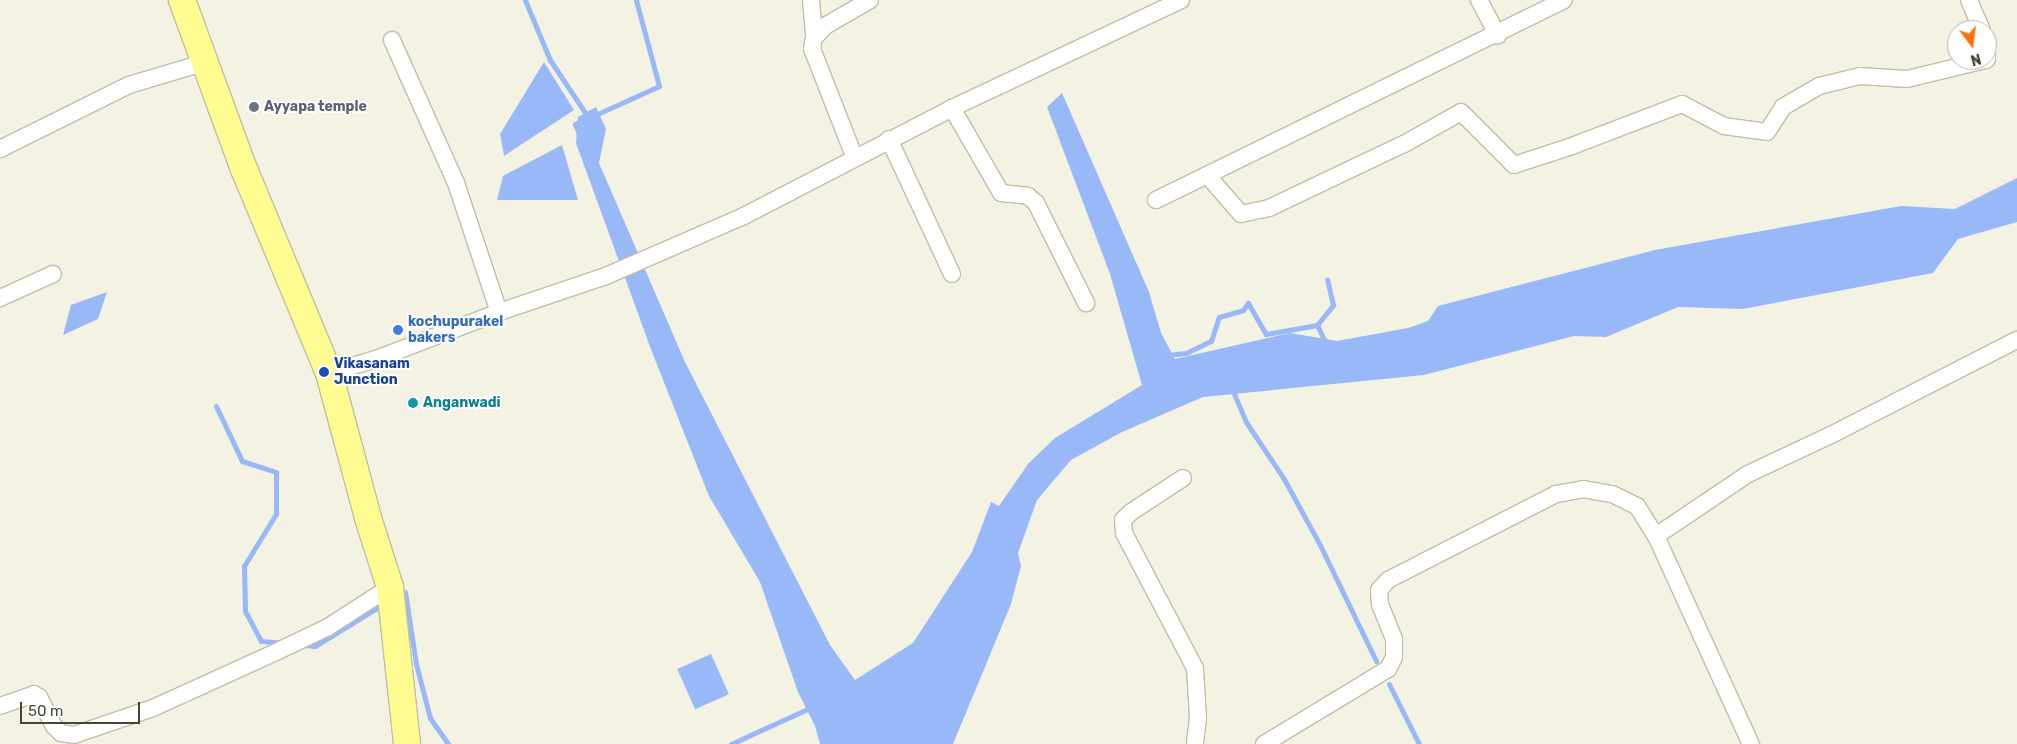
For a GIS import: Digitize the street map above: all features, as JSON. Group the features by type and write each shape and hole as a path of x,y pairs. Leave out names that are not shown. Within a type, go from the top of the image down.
{"main road":[{"path":"182,0 244,170 329,373 368,518 390,587 407,744"}],"street":[{"path":"811,0 814,38 812,49 854,156"},
{"path":"814,38 825,26 870,0"},
{"path":"329,373 376,359 499,312 606,276 735,219 888,139 1181,0"},
{"path":"1479,0 1498,35"},
{"path":"1156,200 1498,35 1564,0"},
{"path":"1969,0 1978,20"},
{"path":"392,40 456,183 499,312"},
{"path":"0,148 129,85 206,62"},
{"path":"1208,175 1241,214 1269,208 1404,144 1460,112 1514,165 1572,146 1682,104 1724,126 1767,132 1783,107 1819,86 1860,76 1907,79 1947,70"},
{"path":"952,108 1001,193 1028,196 1036,203 1086,303"},
{"path":"888,139 952,274"},
{"path":"0,298 53,274"},
{"path":"1656,536 1748,474 1831,436 2017,340"},
{"path":"1183,478 1131,512 1123,520 1124,533 1195,668 1198,718 1195,744"},
{"path":"1264,744 1388,669 1394,657 1394,639 1380,605 1379,590 1405,569 1556,494 1583,489 1612,494 1637,506 1656,536 1751,744"},
{"path":"0,706 34,694 39,697 57,730 74,735 153,708 308,637 390,587"}],"water":[{"path":"544,62 574,110 504,156 500,134"},
{"path":"1062,93 1149,292 1161,333 1175,359 1290,333 1337,341 1408,328 1428,321 1438,306 1655,250 1901,206 1955,209 2017,178 2017,222 1958,239 1933,273 1743,309 1678,307 1606,337 1574,336 1424,375 1203,397 1122,432 1071,460 1037,500 1018,553 1021,566 1011,604 953,744 820,744 815,726 798,692 760,582 709,496 652,352 576,143 578,117 596,107 606,129 599,163 685,362 830,645 855,680 913,643 972,552 991,502 999,506 1028,464 1055,438 1142,385 1110,274 1047,107"},
{"path":"562,145 578,200 497,200 503,176"},
{"path":"107,292 98,319 63,335 71,305"},
{"path":"711,654 729,694 695,709 677,669"}],"waterway":[{"path":"525,0 550,60 588,117"},
{"path":"593,116 659,86 636,0"},
{"path":"580,136 575,124 583,120"},
{"path":"1326,344 1317,325 1333,305 1327,280"},
{"path":"1167,355 1186,353 1211,341 1219,317 1243,310 1248,303 1266,334 1317,325"},
{"path":"1232,389 1246,422 1284,479 1320,545 1376,661"},
{"path":"216,406 242,461 276,472 276,514 244,566 245,611 261,641 282,643"},
{"path":"405,592 416,664 430,718 448,744"},
{"path":"303,645 315,646 380,606"},
{"path":"1389,684 1419,744"},
{"path":"731,744 812,707"}],"place":[{"name":"Ayyapa temple","path":"254,107"},
{"name":"kochupurakel bakers","path":"398,330"},
{"name":"Vikasanam Junction","path":"324,372"},
{"name":"Anganwadi","path":"413,403"}]}
